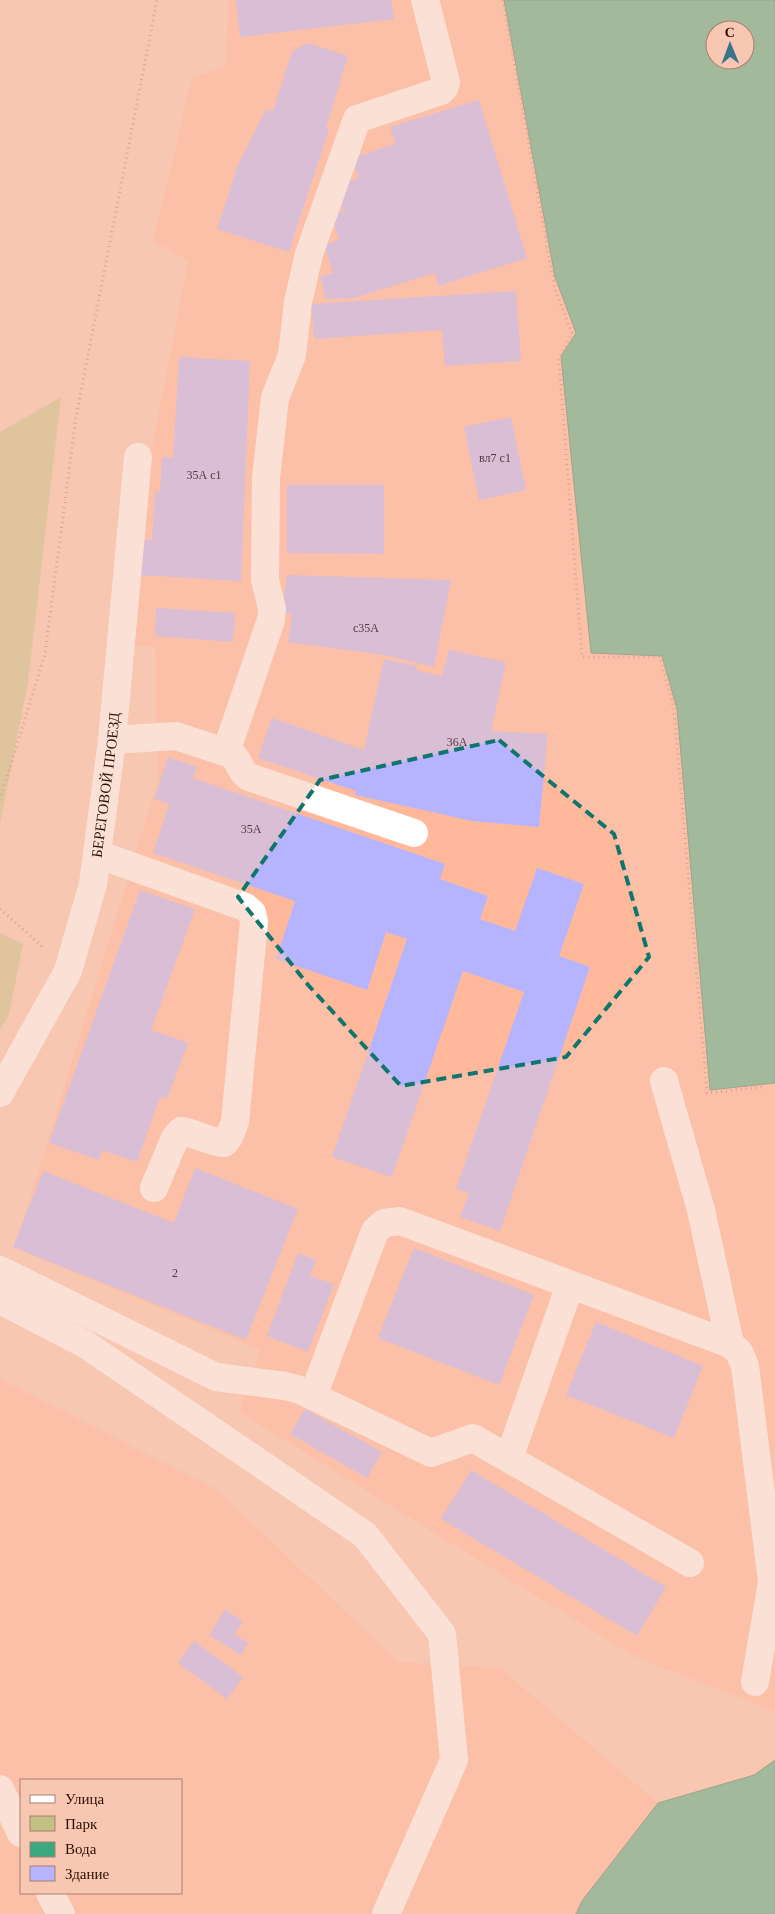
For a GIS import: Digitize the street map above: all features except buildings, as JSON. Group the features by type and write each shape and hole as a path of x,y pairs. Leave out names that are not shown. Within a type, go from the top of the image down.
{"street":[{"path":"226,752 271,620 272,609 265,580 267,469 275,398 292,355 298,302 309,254 357,119 441,91 444,88 446,82 425,0"},
{"name":"БЕРЕГОВОЙ ПРОЕЗД","path":"0,1093 68,971 93,884 112,740 138,457"},
{"path":"112,740 176,736 234,756 245,775 249,777 414,834"},
{"path":"97,854 245,907 252,913 254,922 235,1122 229,1137 224,1143 181,1131 175,1138 154,1188"},
{"path":"664,1081 701,1210 730,1344"},
{"path":"314,1396 375,1231 384,1223 400,1221 730,1344 739,1352 745,1366 772,1582 755,1682"},
{"path":"0,1270 216,1376 293,1387 431,1453 474,1438 690,1563"},
{"path":"509,1458 570,1285"},
{"path":"0,1300 85,1344 365,1535 442,1634 454,1760 386,1914"},
{"path":"0,1789 20,1831"},
{"path":"51,1894 61,1914"}],"path":[{"path":"0,800 45,654 76,417 157,0"},
{"path":"503,0 555,289 572,333 558,360 582,657 660,656 674,709 707,1093 763,1087"},
{"path":"0,909 68,971"}],"highlighted area":[{"path":"499,740 614,834 649,957 566,1057 401,1086 309,986 238,897 320,780"}],"shaded area":[{"path":"228,0 504,0 555,277 576,334 591,653 662,655 677,709 710,1090 775,1083 775,1711 635,1657 239,1412 260,1350 15,1248 158,780 155,647 132,645 135,538 188,261 153,241 192,78 226,66"},
{"path":"0,1379 216,1489 399,1662 500,1668 658,1803 582,1901 576,1914 0,1914"}],"green space":[{"path":"61,397 28,683 0,824 0,432"},
{"path":"0,933 23,944 9,1015 0,1030"}],"water":[{"path":"504,0 775,0 775,1083 710,1090 677,709 662,656 591,653 561,356 576,333 555,277"},
{"path":"775,1760 775,1914 576,1914 582,1901 658,1803 754,1775"}]}
